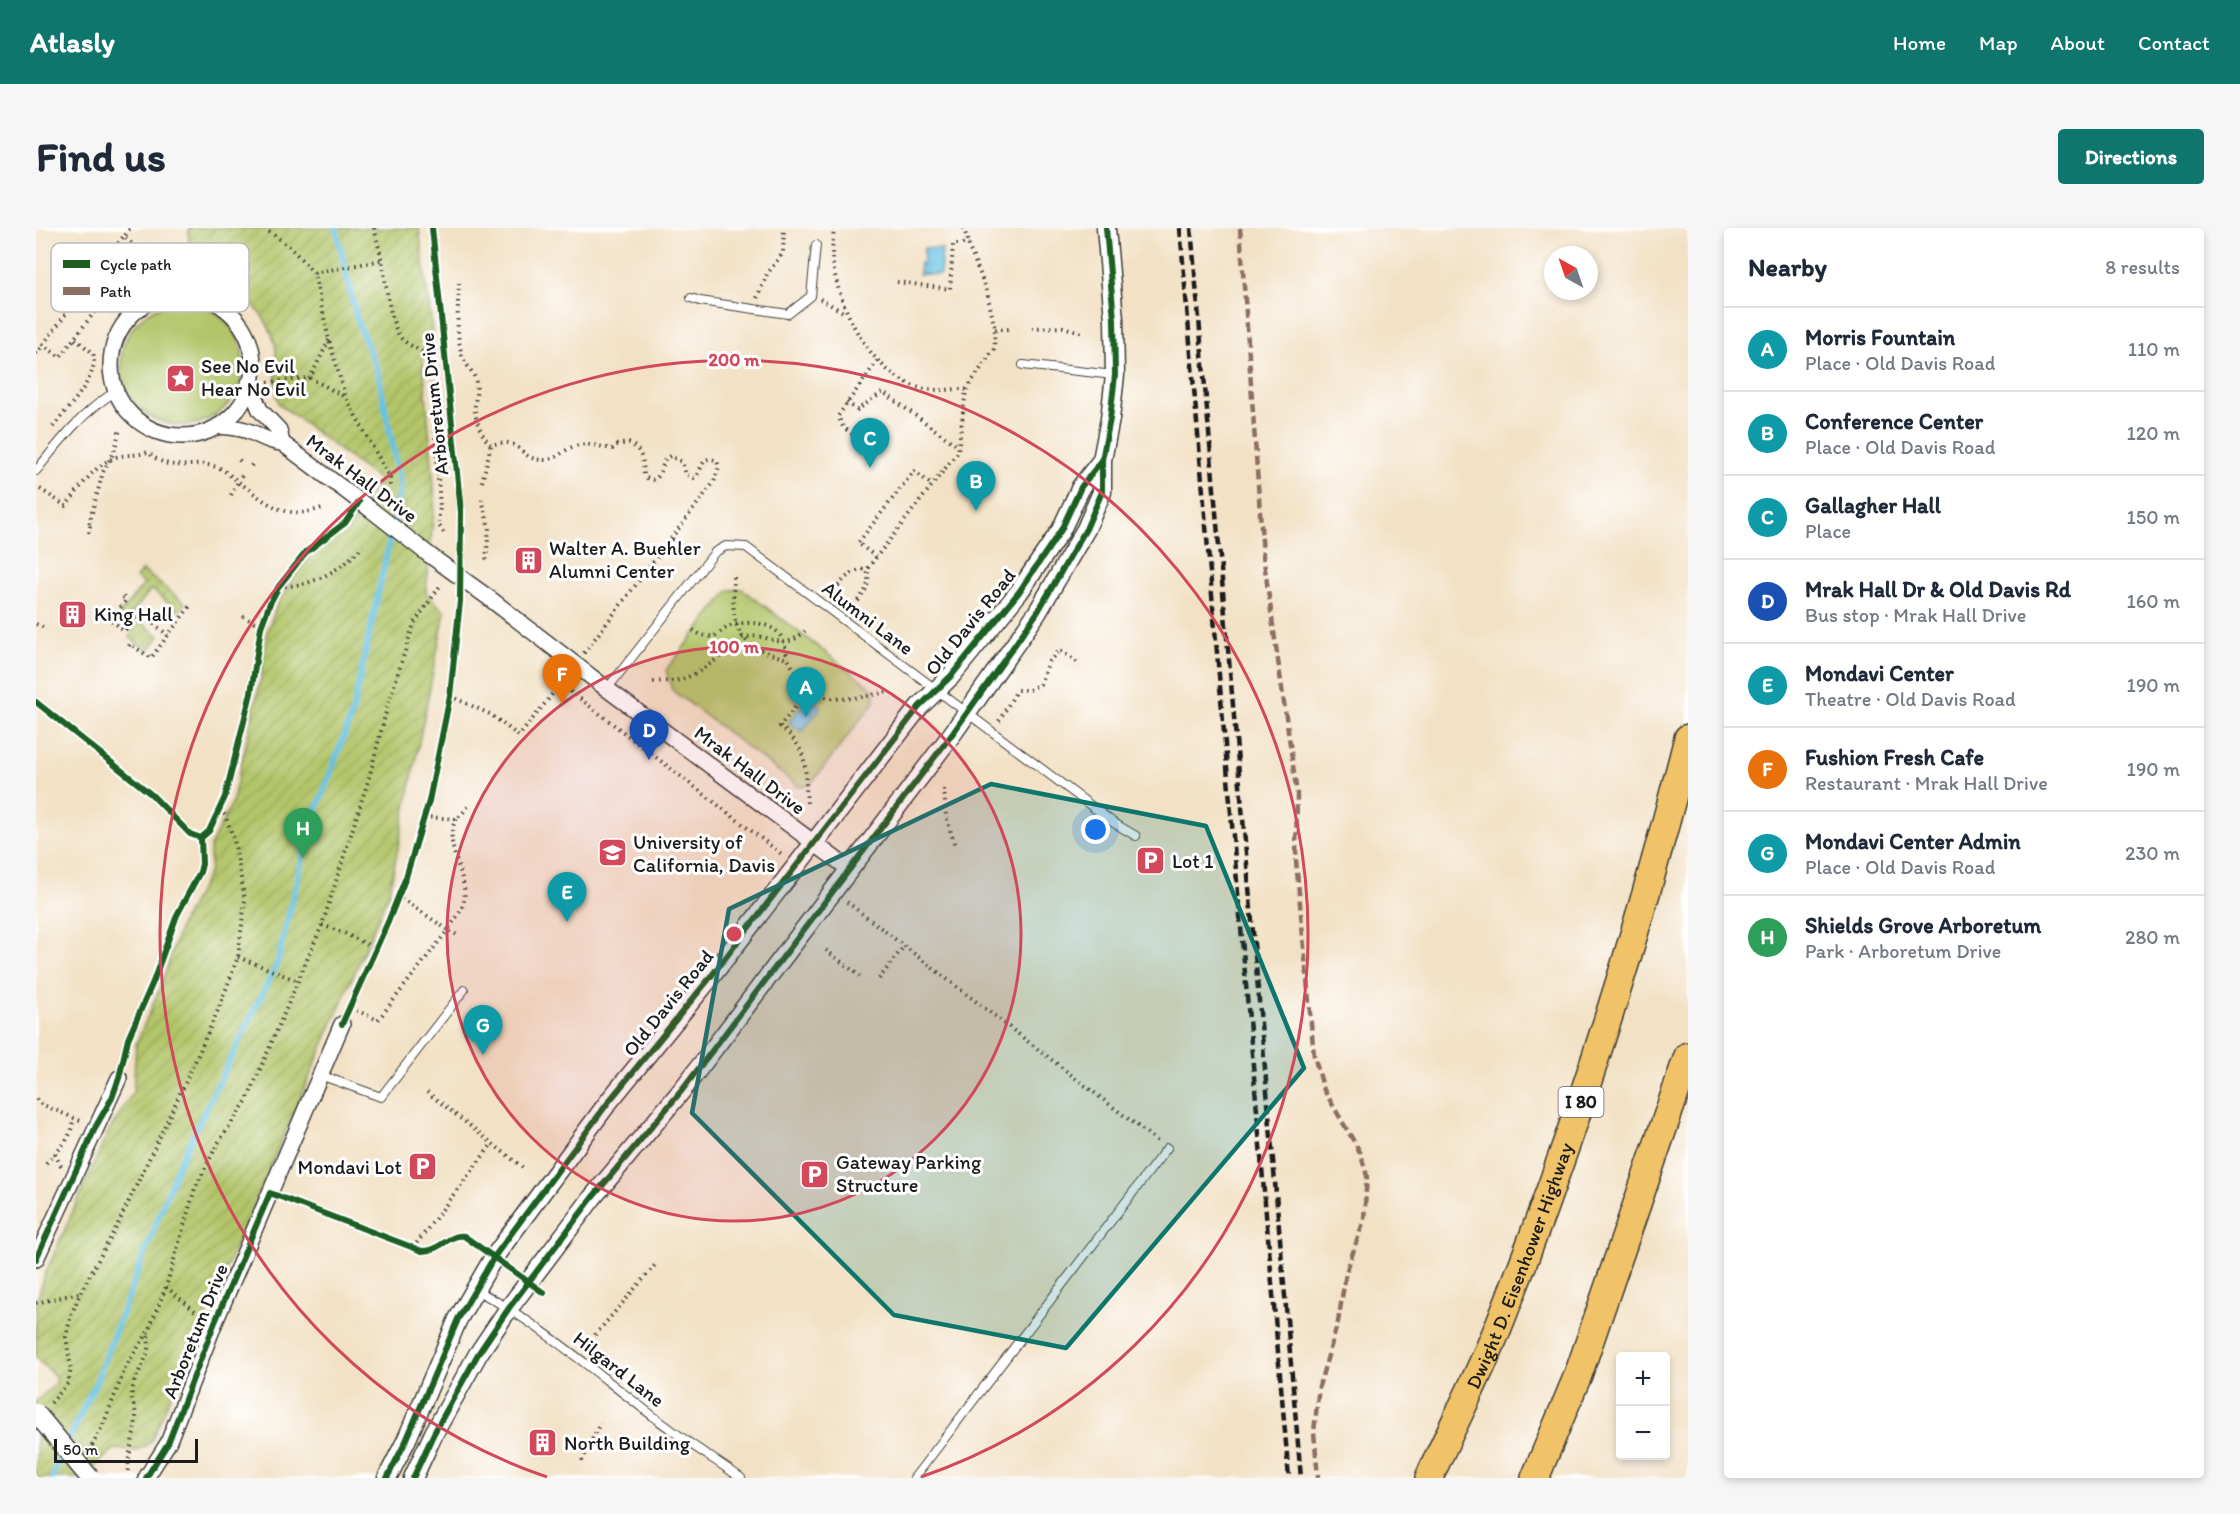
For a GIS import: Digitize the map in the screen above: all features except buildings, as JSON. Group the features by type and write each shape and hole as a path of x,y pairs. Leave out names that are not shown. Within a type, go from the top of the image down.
{"highway":[{"name":"Dwight D. Eisenhower Highway","path":"1429,1478 1496,1332 1575,1120 1628,953 1688,738"},
{"path":"1535,1478 1578,1375 1688,1056"}],"street":[{"name":"Old Davis Road","path":"414,1478 434,1432 466,1374 509,1308 592,1198 683,1089 967,714 1037,613 1086,529 1102,492 1102,460 1110,419 1114,375 1114,319 1106,228"},
{"path":"137,312 120,332 113,352 111,369 115,392 133,416 154,431 170,436 187,437 204,434 232,414 242,400 249,383 254,360 250,342 241,324 230,312"},
{"name":"Mrak Hall Drive","path":"249,383 260,410 279,429 282,443"},
{"name":"Mrak Hall Drive","path":"218,426 239,428 253,432 270,442 282,443 849,869"},
{"name":"Old Davis Road","path":"387,1478 406,1441 458,1319 494,1257 610,1100 709,979 919,707 951,676 1019,592 1061,530 1081,487 1102,460"},
{"name":"Arboretum Drive","path":"146,1478 168,1443 215,1322 342,1024"},
{"path":"36,1259 96,1126 112,1098 119,1078"},
{"path":"42,1409 90,1478"}],"lane":[{"path":"691,298 788,314 811,296 816,245"},
{"path":"1023,365 1114,375"},
{"path":"36,471 73,425 94,405 115,392"},
{"name":"Alumni Lane","path":"607,689 706,560 726,546 746,547 1114,823 1137,836"},
{"path":"321,1075 381,1097 464,990"},
{"path":"914,1478 1167,1149"},
{"name":"Hilgard Lane","path":"474,1290 509,1308 538,1328 674,1432 741,1478"}],"path":[{"path":"119,243 130,228"},
{"path":"264,228 289,246 314,273 329,340 346,398 390,478 390,487"},
{"path":"374,228 394,320 399,333 407,343 420,349 430,361 441,507 438,524 444,533"},
{"path":"754,310 767,274 783,253 784,228"},
{"path":"834,228 833,265 845,312 878,360 895,375 918,387 930,390 966,390"},
{"path":"838,586 847,576 857,570 867,569 960,447 966,390 994,350 994,329 986,288 964,228"},
{"path":"124,237 131,243"},
{"path":"897,282 950,289 953,242 969,244"},
{"path":"314,273 382,260"},
{"path":"459,283 460,348 464,360 474,374 475,411 478,423 491,445"},
{"path":"811,296 827,301 845,312"},
{"path":"36,354 67,312"},
{"path":"42,344 60,357 96,312"},
{"path":"1032,328 1063,327 1081,332"},
{"path":"994,329 1010,329"},
{"path":"50,431 91,377 94,366 93,353 75,339"},
{"path":"310,378 329,340"},
{"path":"852,434 843,427 838,416 878,360"},
{"path":"268,382 310,378 346,398"},
{"path":"847,402 857,410 883,392 960,447"},
{"path":"89,524 120,429"},
{"path":"491,445 507,441 515,444 526,455 546,460 560,456 576,446 598,446 612,449 616,445 629,443 638,448 642,454 644,476 652,480 660,476 665,459 670,456 682,462 686,475 694,478 698,476 706,459 711,458 717,461 719,467 714,482 584,654"},
{"path":"482,482 491,445"},
{"path":"40,489 66,506 90,476 108,461 148,452 155,459 168,464 219,468 239,480 278,510 296,514 322,508"},
{"path":"876,557 858,543 914,471 932,485"},
{"path":"231,495 244,473"},
{"path":"482,499 489,528 486,561"},
{"path":"89,532 94,505"},
{"path":"672,539 683,547"},
{"path":"279,586 289,587 330,574 363,546"},
{"path":"858,601 868,588 870,581 867,569"},
{"path":"734,577 732,607 736,624 743,638 754,648 766,654 788,659"},
{"path":"275,595 284,580"},
{"path":"87,1454 103,1425 127,1364 147,1334 166,1287 195,1188 218,1143 248,1100 322,925 369,778 386,712 410,635 415,622 440,586"},
{"path":"123,597 126,600 111,620 125,631 135,617 150,621 168,635"},
{"path":"129,646 130,644 151,658 190,606"},
{"path":"243,616 261,627"},
{"path":"259,639 264,619"},
{"path":"36,624 47,628"},
{"path":"693,630 700,635 714,637 736,624 765,625 780,635 788,659 809,690 825,698 854,698 888,692"},
{"path":"653,682 687,678 743,638 763,636 783,643 796,639 805,631"},
{"path":"999,722 1017,690 1029,690 1040,684 1049,661 1060,650 1078,663"},
{"path":"450,696 490,714 519,736 569,674"},
{"path":"561,684 784,856"},
{"path":"448,706 451,686"},
{"path":"807,803 806,763 796,740 780,726 809,690"},
{"path":"944,789 946,816 955,846"},
{"path":"215,820 222,806"},
{"path":"42,1409 69,1383 71,1369 66,1337 80,1293 116,1228 188,1077 219,1008 238,957 245,900 234,840 222,806"},
{"path":"349,1008 378,1020 462,909 465,886 452,837 452,826 468,807"},
{"path":"421,827 426,809"},
{"path":"424,818 457,819"},
{"path":"394,905 402,886"},
{"path":"398,896 457,935"},
{"path":"846,901 1167,1149"},
{"path":"322,925 376,949"},
{"path":"371,958 380,940"},
{"path":"879,979 904,946"},
{"path":"826,950 860,976"},
{"path":"238,957 298,981"},
{"path":"342,1024 354,998"},
{"path":"427,1092 525,1170"},
{"path":"36,1099 41,1104 96,1126"},
{"path":"46,1163 73,1132 74,1118"},
{"path":"414,1248 492,1144"},
{"path":"55,1154 63,1171"},
{"path":"403,1244 422,1251"},
{"path":"595,1335 656,1264"},
{"path":"166,1287 202,1317"},
{"path":"36,1303 80,1293"},
{"path":"128,1471 128,1455 136,1416 132,1393 134,1382 150,1347 147,1334"},
{"path":"582,1461 600,1423"}],"highlighted area":[{"path":"991,784 1206,826 1304,1068 1066,1348 894,1315 692,1113 729,909"}],"green space":[{"path":"189,228 419,228 435,353 423,359 435,499 426,593 445,612 389,893 151,1442 137,1451 114,1449 82,1478 36,1478 36,1401 56,1384 55,1376 36,1358 36,1303 46,1272 107,1134 133,1092 136,1044 160,988 181,924 210,871 210,846 232,803 261,679 267,632 277,605 293,578 313,554 348,529 380,481 279,404 276,389 275,344 272,333 261,314 249,301 249,243 188,243"},
{"path":"150,312 214,312 233,330 242,352 242,376 233,398 216,415 194,424 170,424 148,415 131,398 122,376 122,352 126,341 131,330"},
{"path":"142,570 185,603 179,611 151,589 127,620 119,615 144,584 136,578"},
{"path":"742,589 875,690 875,701 810,785 799,787 672,690 666,670 729,590"},
{"path":"140,621 159,636 148,651 129,637"}],"water":[{"path":"924,248 942,249 940,275 919,274 920,263 923,263"},
{"path":"808,697 821,707 802,732 789,722"}],"waterway":[{"path":"53,1478 96,1382 177,1168 277,964 308,834 352,714 401,488 378,372 357,320 336,228"}],"railway":[{"path":"1180,228 1289,1478"},
{"path":"1191,228 1301,1478"}],"marked path":[{"path":"1240,228 1263,555 1297,794 1296,860 1314,1056 1324,1090 1360,1152 1367,1176 1364,1220 1346,1273 1338,1322 1319,1386 1314,1432 1318,1478"}],"cycle path":[{"path":"342,1024 406,877 429,801 450,696 460,601 461,512 432,228"},
{"path":"413,1478 434,1433 478,1354 509,1308 592,1198 683,1089 953,733 1037,613 1086,529 1102,492 1102,460 1115,375 1114,319 1106,228"},
{"path":"387,1478 406,1441 458,1319 494,1257 610,1100 709,979 919,707 951,676 1019,592 1061,530 1081,487 1102,460"},
{"path":"201,838 209,831 225,797 251,693 261,627 270,603 279,586 306,552 345,523 359,502"},
{"path":"36,702 152,795 190,834 201,838"},
{"path":"36,1259 96,1126 112,1098 128,1039 153,982 177,915 200,872 201,838"},
{"path":"146,1478 168,1443 215,1322 270,1193 422,1251 434,1248 458,1236 464,1236 544,1293"}],"place":[{"name":"See No Evil Hear No Evil","path":"180,378"},
{"name":"Gallagher Hall","path":"870,468"},
{"name":"Conference Center","path":"976,511"},
{"name":"Walter A. Buehler Alumni Center","path":"528,560"},
{"name":"King Hall","path":"73,614"},
{"name":"Fushion Fresh Cafe","path":"562,704"},
{"name":"Morris Fountain","path":"806,717"},
{"name":"Mrak Hall Dr & Old Davis Rd","path":"649,760"},
{"name":"University of California, Davis","path":"612,853"},
{"name":"Shields Grove Arboretum","path":"303,858"},
{"name":"Lot 1","path":"1151,861"},
{"name":"Mondavi Center","path":"567,922"},
{"name":"Mondavi Center Admin","path":"483,1055"},
{"name":"Mondavi Lot","path":"423,1167"},
{"name":"Gateway Parking Structure","path":"815,1174"},
{"name":"North Building","path":"543,1443"}]}
